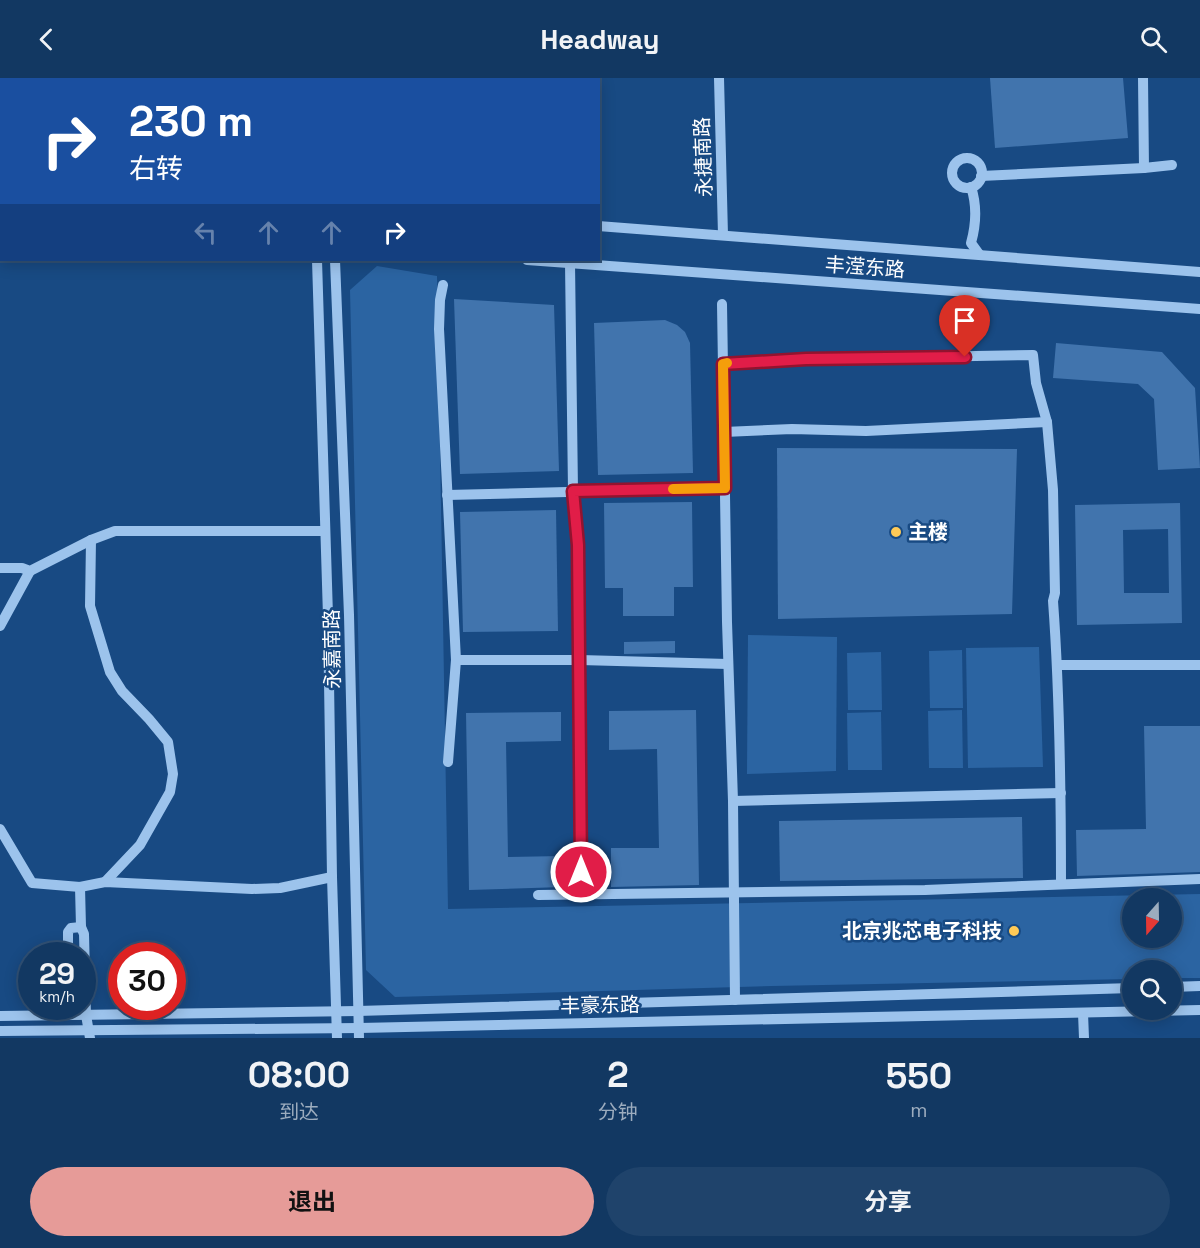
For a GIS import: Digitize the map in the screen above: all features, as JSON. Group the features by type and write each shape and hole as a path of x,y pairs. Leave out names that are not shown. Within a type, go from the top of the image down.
{"street":[{"name":"永捷南路","path":"718,78 723,236"},
{"path":"1143,78 1144,168"},
{"path":"963,158 973,159 980,166 981,176 979,181 971,187 962,186 955,181 952,172 955,164 963,158"},
{"path":"981,176 1172,165"},
{"path":"971,187 975,199 974,230 971,243 979,254"},
{"name":"丰滢东路","path":"600,226 1200,272"},
{"name":"永嘉南路","path":"317,261 337,1033"},
{"name":"永嘉南路","path":"335,261 349,615 359,1033"},
{"name":"丰滢东路","path":"541,261 1200,309"},
{"path":"570,263 573,491 578,545 581,895"},
{"path":"443,285 439,329 456,660 448,762"},
{"path":"722,304 735,1000"},
{"path":"723,364 806,359 1033,355 1036,383 1047,422 1053,490 1055,593 1053,601 1061,793 1061,884"},
{"path":"724,432 792,429 866,431 1047,422"},
{"path":"447,495 725,488"},
{"path":"0,626 30,571 91,540 115,531 325,531"},
{"path":"91,540 90,606 110,672 122,691 168,742 173,774 171,792 140,844 105,882"},
{"path":"0,568 22,568 30,571"},
{"path":"456,660 580,660 728,664"},
{"path":"1057,665 1200,665"},
{"path":"733,801 1061,793"},
{"path":"0,829 32,883 80,887 105,882 252,889 280,888 332,877"},
{"path":"537,895 925,890 1200,879"},
{"path":"80,887 81,927 84,942"},
{"path":"68,942 68,932 71,928 81,927"},
{"path":"1182,987 1200,986"},
{"name":"丰豪东路","path":"96,1015 337,1012 1122,988"},
{"name":"丰豪东路","path":"0,1031 71,1034 359,1033 1200,1010"},
{"path":"1083,1013 1083,1038"},
{"name":"丰豪东路","path":"0,1017 18,1016"}],"shaded area":[{"path":"377,266 437,276 448,909 1122,896 1122,948 1182,948 1182,894 1200,894 1200,978 1182,978 1182,960 1122,960 1122,979 395,997 366,970 350,290"},
{"path":"748,635 837,637 836,771 747,774"},
{"path":"1039,647 1043,767 968,768 966,648"},
{"path":"962,650 963,708 930,708 929,651"},
{"path":"881,652 882,710 848,710 847,653"},
{"path":"962,710 963,768 929,768 928,711"},
{"path":"881,712 882,770 848,770 847,713"}],"building":[{"path":"990,78 1123,78 1128,138 995,148"},
{"path":"454,299 554,305 559,471 460,474"},
{"path":"665,320 677,325 685,332 690,343 693,473 598,475 594,323"},
{"path":"1056,343 1162,352 1195,388 1200,468 1158,470 1154,399 1138,384 1053,378"},
{"name":"主楼","path":"777,448 1017,449 1012,614 778,619"},
{"path":"692,502 693,587 674,587 674,616 623,616 623,588 605,588 604,503"},
{"path":"1180,503 1182,623 1077,625 1075,505","holes":["1168,529 1169,593 1124,593 1123,530"]},
{"path":"556,510 558,631 463,632 460,512"},
{"path":"675,641 675,653 624,654 624,642"},
{"path":"696,710 699,885 611,887 611,848 659,848 657,749 609,750 609,711"},
{"path":"561,712 561,741 506,742 508,857 562,856 563,887 469,890 466,713"},
{"path":"1144,726 1200,726 1200,872 1077,876 1076,830 1146,829"},
{"path":"1022,817 1023,878 780,881 779,821"}],"slow traffic":[{"path":"673,489 725,488 723,364 727,363"}],"place":[{"name":"主楼","path":"896,532"},
{"name":"北京兆芯电子科技","path":"1014,931"}],"route":[{"path":"581,872 578,545 573,491 725,488 723,364 806,359 965,357"}]}
